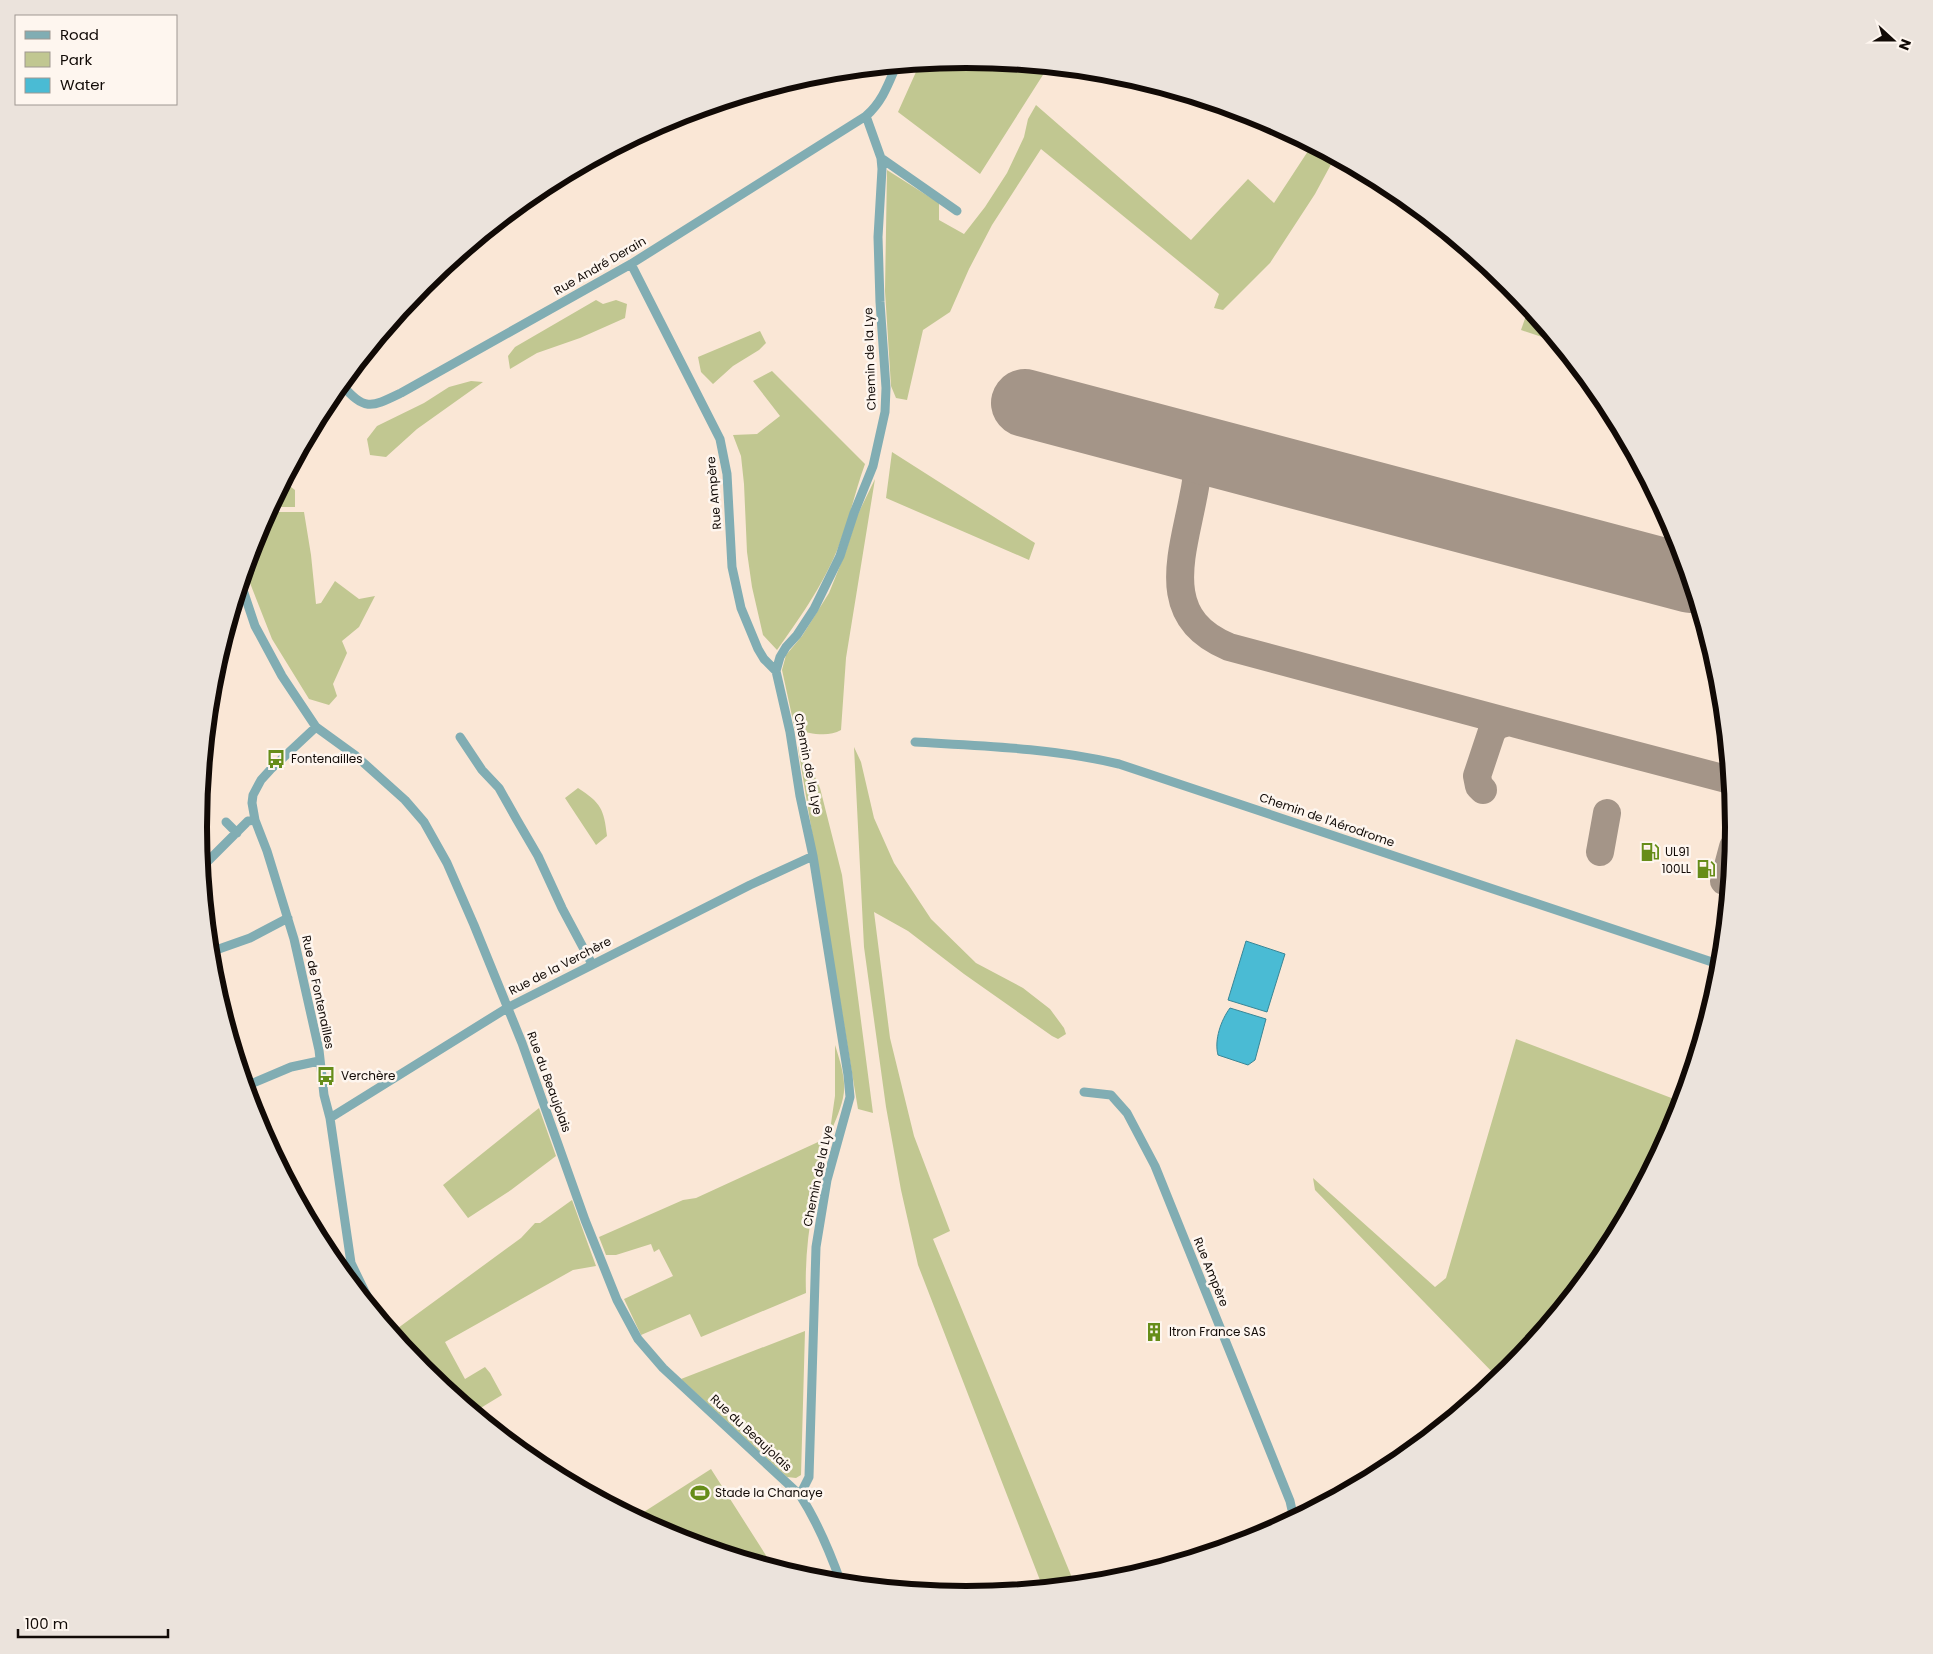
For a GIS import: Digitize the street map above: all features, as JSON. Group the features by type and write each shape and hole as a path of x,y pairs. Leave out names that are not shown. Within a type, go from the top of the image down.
{"street":[{"path":"866,116 884,96 894,71"},
{"name":"Chemin de la Lye","path":"800,1495 809,1477 816,1247 827,1180 850,1097 813,856 800,796 790,732 776,671 780,657 814,609 840,556 854,513 873,466 882,432 886,388 878,236 882,169 881,158 866,116"},
{"name":"Rue André Derain","path":"347,389 362,403 369,405 382,402 401,393 631,264 866,116"},
{"path":"881,158 957,211"},
{"name":"Rue Ampère","path":"631,264 720,438 727,474 732,567 741,608 758,649 764,659 776,671"},
{"name":"Rue du Beaujolais","path":"244,593 255,626 282,676 316,727 356,756 405,800 424,822 451,872 522,1043 588,1228 617,1300 638,1339 670,1375 800,1495 813,1515 823,1536 838,1575"},
{"name":"Rue de Fontenailles","path":"316,727 271,768 253,795 252,803 255,820 288,918 303,978 319,1050 319,1061 330,1118 352,1263 363,1288"},
{"path":"460,737 482,770 498,788 522,827 592,964"},
{"name":"Chemin de l'Aérodrome","path":"915,742 1022,749 1095,758 1119,764 1713,962"},
{"path":"208,861 248,821 255,820"},
{"path":"226,822 237,833"},
{"name":"Rue de la Verchère","path":"330,1118 507,1008 592,964 813,856"},
{"path":"217,950 250,938 288,918"},
{"path":"252,1084 291,1067 319,1061"},
{"name":"Rue Ampère","path":"1084,1092 1111,1095 1127,1113 1155,1166 1290,1501 1293,1512"},
{"path":"346,1264 352,1263"}],"green space":[{"path":"917,69 1016,69 1045,72 980,174 898,112"},
{"path":"1036,105 1191,240 1248,179 1274,203 1309,150 1332,162 1315,194 1270,263 1223,310 1214,308 1219,294 1041,149 992,225 969,269 950,312 923,330 907,400 896,398 891,386 885,291 887,170 939,203 939,220 964,234 985,207 1007,173 1024,137 1028,119"},
{"path":"596,300 603,304 616,300 627,304 625,318 580,338 537,353 510,369 508,356 515,347"},
{"path":"1527,314 1548,339 1521,330"},
{"path":"760,331 766,343 759,350 733,366 713,384 701,372 698,357"},
{"path":"772,371 865,464 845,528 822,582 777,650 763,635 752,587 747,552 741,456 733,435 757,434 780,416 753,381"},
{"path":"471,381 483,382 417,429 386,457 370,455 367,439 377,426 424,403 449,387"},
{"path":"892,452 1035,543 1029,560 886,498"},
{"path":"875,479 846,658 841,730 824,734 795,730 782,670 786,655 802,636 829,593 846,551 857,516"},
{"path":"288,485 295,490 295,507 278,507"},
{"path":"276,512 304,512 316,604 321,603 335,581 359,599 375,596 359,627 342,641 347,653 333,684 337,696 329,705 309,699 272,639 249,578"},
{"path":"800,744 820,788 842,875 873,1113 858,1109 798,748"},
{"path":"854,747 861,762 874,818 894,863 931,919 976,963 1023,988 1050,1009 1064,1028 1066,1034 1058,1039 1052,1036 964,974 908,931 874,912 890,1038 914,1136 950,1231 933,1239 1073,1579 1041,1583 918,1265 901,1190 886,1107 864,947"},
{"path":"578,788 592,798 603,813 607,836 596,845 565,798"},
{"path":"1516,1039 1675,1099 1648,1163 1598,1249 1538,1328 1494,1374 1315,1190 1313,1178 1435,1287 1446,1278"},
{"path":"835,1045 842,1071 844,1091 829,1138 815,1195 807,1254 806,1293 701,1337 690,1314 641,1335 624,1299 673,1276 659,1249 654,1252 651,1244 616,1255 606,1255 599,1237 683,1200 696,1198 829,1137 835,1096"},
{"path":"539,1108 556,1156 511,1190 468,1218 443,1185"},
{"path":"572,1200 596,1266 573,1270 445,1342 465,1379 485,1367 502,1395 479,1409 429,1364 398,1328 521,1238 535,1223 540,1223"},
{"path":"805,1331 801,1475 796,1478 787,1477 681,1379"},
{"name":"Stade la Chanaye","path":"711,1469 767,1557 764,1559 722,1546 676,1529 642,1513"}],"water":[{"path":"1246,941 1285,954 1267,1012 1228,1000"},
{"path":"1230,1008 1266,1019 1255,1060 1248,1065 1218,1055 1219,1030"}],"taxiway":[{"path":"1184,445 1194,456 1197,476 1184,542 1180,583 1184,602 1192,620 1207,635 1229,647 1509,722"},
{"path":"1196,480 1207,464 1225,456"},
{"path":"1483,790 1479,786 1477,776 1492,731 1498,725 1509,722 1724,778"},
{"path":"1600,852 1607,813"}],"runway":[{"path":"1025,403 1684,577"}],"place":[{"name":"Fontenailles","path":"276,759"},
{"name":"UL91","path":"1650,852"},
{"name":"100LL","path":"1706,869"},
{"name":"Verchère","path":"326,1076"},
{"name":"Itron France SAS","path":"1154,1332"},
{"name":"Stade la Chanaye","path":"700,1493"}]}
